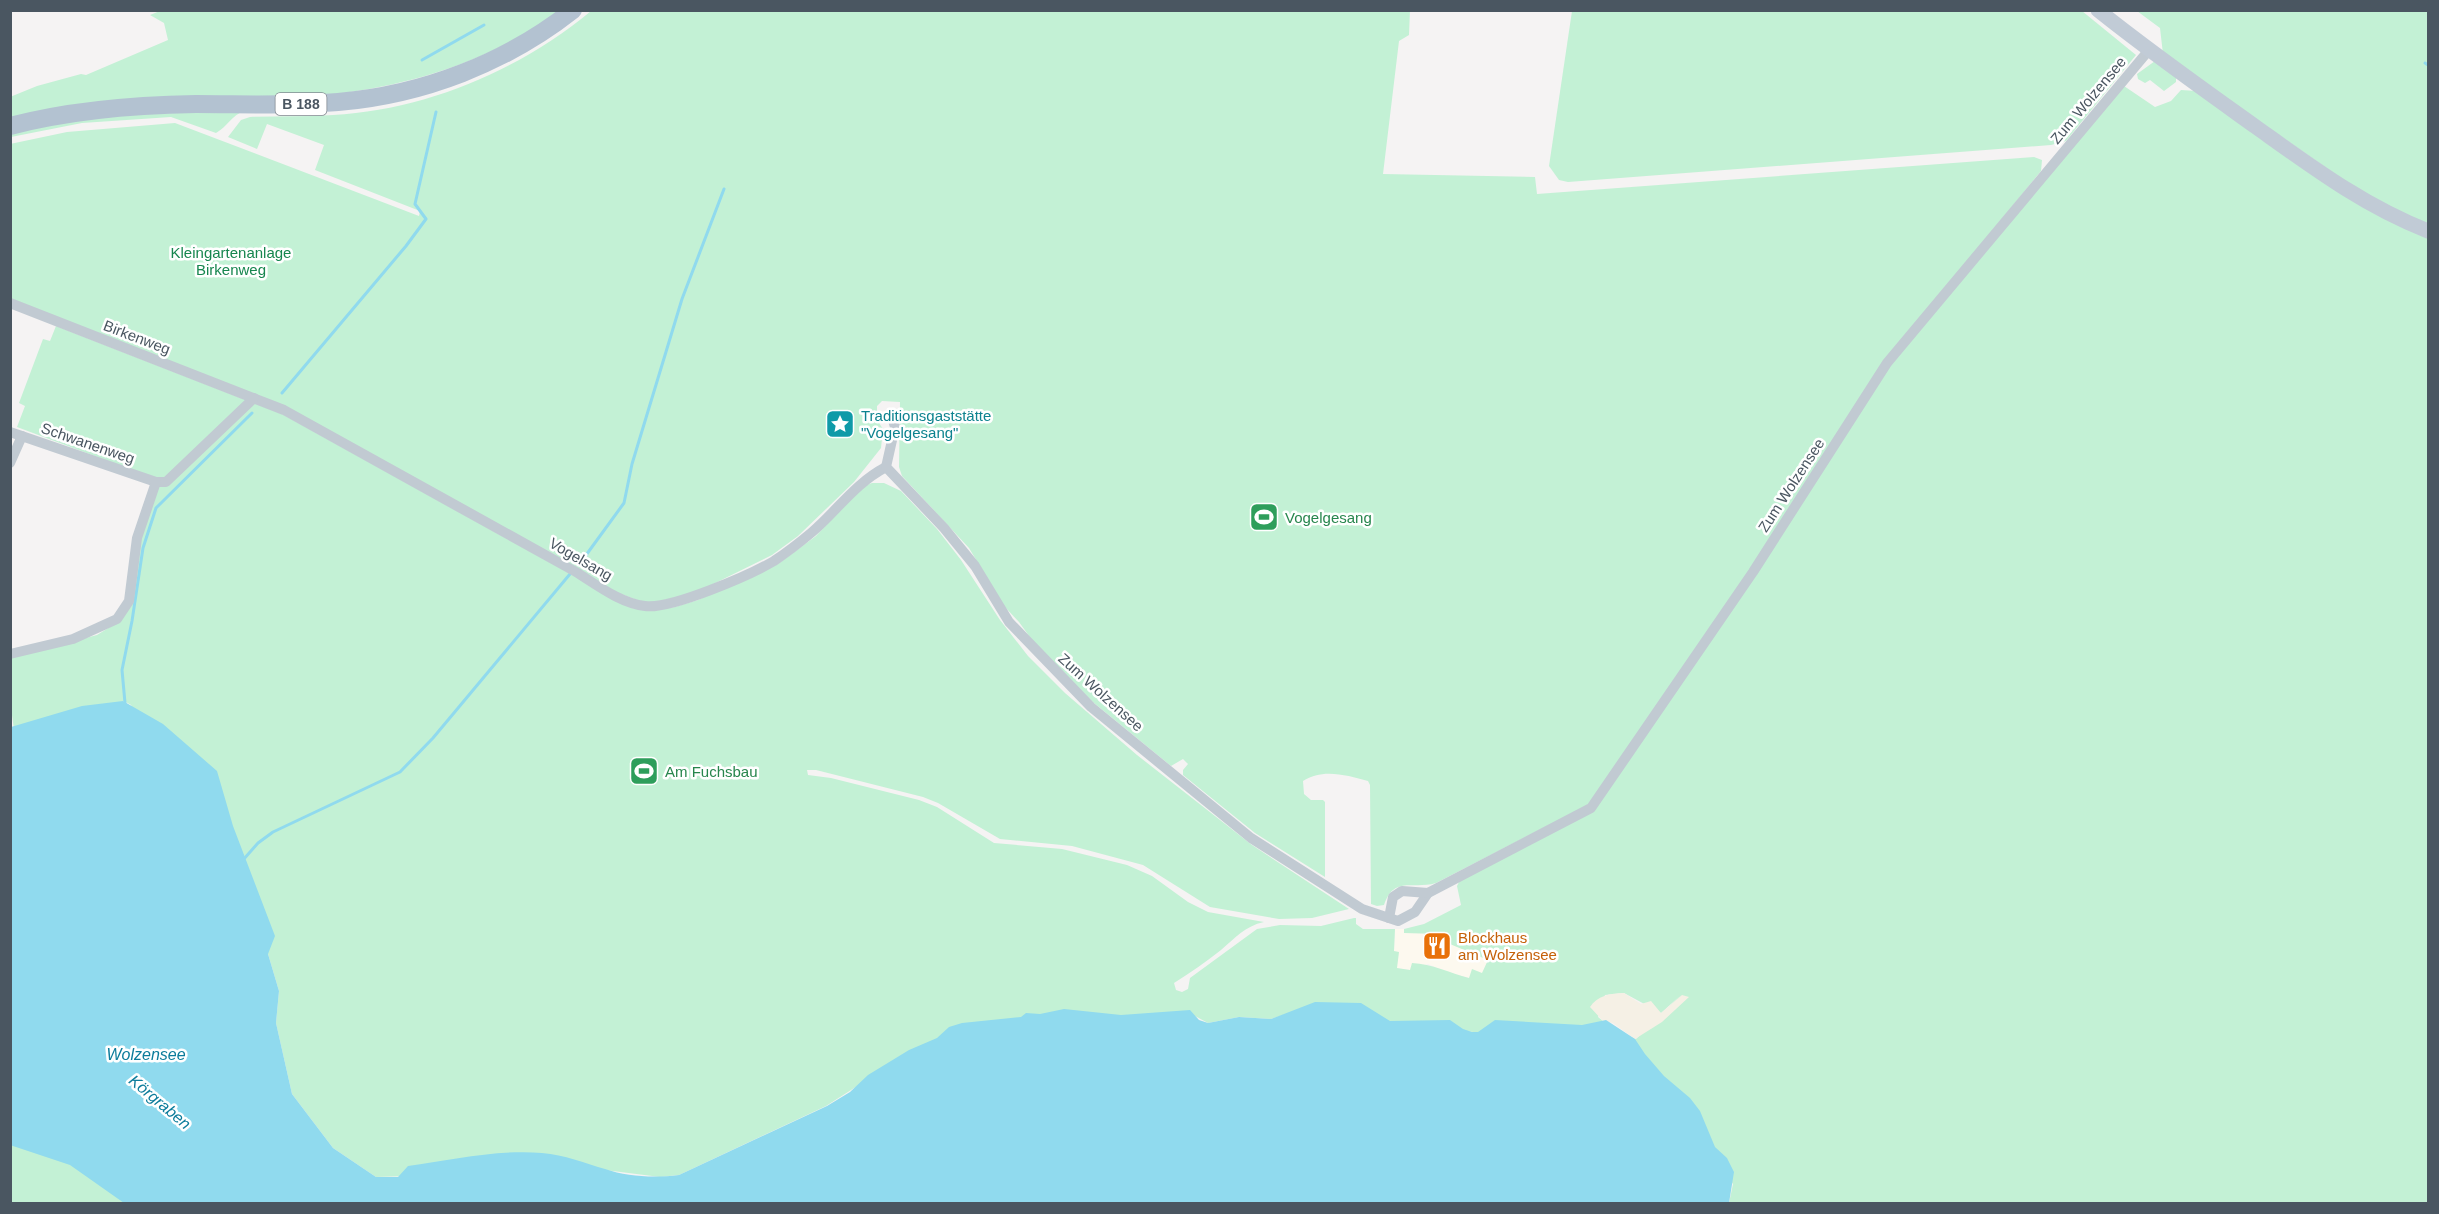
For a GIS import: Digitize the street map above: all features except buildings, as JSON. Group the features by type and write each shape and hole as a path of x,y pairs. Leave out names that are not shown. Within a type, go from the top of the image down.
{"main road":[{"name":"B 188","path":"10,126 77,112 124,107 318,104 382,96 438,82 489,62 533,38 573,10"},
{"path":"2098,10 2149,50 2343,189 2383,211 2428,231"}],"street":[{"name":"Zum Wolzensee","path":"886,467 963,551 1009,622 1091,707 1251,838 1362,909 1398,921 1415,912 1428,893 1591,808 1753,572 1887,363 2149,50"},
{"name":"Birkenweg","path":"10,303 254,398"},
{"name":"Vogelsang","path":"254,398 284,410 576,572 613,595 647,607 674,603 700,594 774,561 811,533 867,477 886,467"},
{"path":"10,654 73,639 117,619 129,601 137,538 156,482 166,482 178,472 254,398"},
{"path":"886,467 895,427 891,414"},
{"name":"Schwanenweg","path":"10,432 156,482"},
{"path":"10,463 22,436"},
{"name":"Zum Wolzensee","path":"1389,918 1393,897 1402,891 1428,893"}],"shaded area":[{"path":"1395,929 1404,929 1404,932 1439,933 1439,939 1489,960 1482,974 1470,978 1449,973 1428,964 1410,970 1396,968"}],"green space":[{"name":"Kleingartenanlage Birkenweg","path":"1410,10 1409,35 1399,41 1383,174 1535,177 1537,194 2034,157 2042,160 2041,171 1883,365 1748,576 1590,804 1436,883 1399,887 1388,896 1384,905 1371,904 1370,785 1368,781 1343,775 1326,774 1303,781 1304,794 1311,800 1325,802 1325,877 1255,833 1183,775 1183,770 1188,764 1183,759 1171,766 1094,703 1040,651 1004,606 969,548 902,476 899,467 900,402 882,401 877,406 877,420 883,429 881,448 854,482 798,536 772,555 697,592 648,604 613,591 287,407 11,299 10,144 67,132 175,123 419,216 420,211 315,170 324,145 267,124 257,149 228,137 241,120 250,117 323,116 368,112 437,95 503,69 563,32 591,11"},
{"path":"160,11 558,11 507,43 480,56 424,76 365,90 11,119 10,97 37,86 81,74 86,75 168,40 164,23 150,15"},
{"path":"1572,11 2082,11 2136,55 2066,141 2051,145 1568,182 1559,180 1549,166"},
{"path":"2137,11 2428,11 2428,225 2375,202 2163,54 2160,28"},
{"path":"2155,61 2176,75 2176,82 2164,91 2150,80 2145,83 2138,79 2137,74"},
{"path":"2124,86 2155,107 2171,101 2181,90 2197,91 2428,236 2428,1203 1729,1203 1733,1184 1631,1037 1636,1039 1681,995 1661,1013 1624,993 1605,995 1598,1017 1603,1021 1593,1032 1515,1036 1286,1014 1271,1019 1239,1017 1208,1023 1195,1016 862,1083 826,1106 679,1175 660,1177 605,1170 376,1177 333,1148 292,1094 276,1023 279,991 268,954 131,705 124,701 15,737 11,708 10,658 97,635 118,622 129,605 139,539 156,479 17,427 25,406 19,403 43,339 50,341 56,326 282,414 632,608 649,611 675,607 698,600 778,564 816,536 862,487 872,483 884,483 901,491 937,529 1028,656 1065,693 1137,755 1252,845 1349,909 1312,918 1279,919 1210,907 1143,865 1072,846 1000,839 938,803 923,797 816,770 807,770 808,775 831,778 919,800 937,807 994,843 1062,849 1127,865 1152,876 1188,902 1208,912 1264,922 1246,929 1210,959 1174,983 1176,990 1182,992 1188,989 1190,978 1257,929 1280,925 1321,926 1354,918 1356,918 1356,924 1363,929 1395,929 1394,951 1399,952 1397,968 1410,970 1412,963 1469,978 1472,969 1482,973 1488,960 1438,939 1438,934 1404,933 1404,929 1424,924 1461,905 1457,886 1460,880 1595,809 1888,366"},
{"path":"245,110 216,133 171,117 82,123 11,137 11,131 80,117"},
{"path":"10,1141 59,1153 125,1203 11,1203"}],"sand":[{"path":"1624,993 1641,1004 1651,1001 1661,1013 1682,995 1689,997 1662,1022 1635,1039 1613,1023 1603,1021 1590,1007 1604,996"}],"water":[{"name":"Wolzensee","path":"123,701 163,724 217,771 233,826 275,936 268,954 279,991 276,1023 292,1094 333,1148 376,1177 398,1177 408,1166 509,1152 559,1156 632,1175 651,1177 679,1175 827,1106 850,1092 868,1075 909,1050 937,1038 949,1027 962,1023 1021,1017 1026,1013 1040,1014 1064,1009 1121,1015 1190,1010 1199,1020 1208,1023 1239,1017 1271,1019 1315,1002 1361,1003 1390,1021 1450,1020 1472,1032 1478,1032 1495,1020 1582,1025 1606,1020 1635,1039 1664,1076 1690,1098 1700,1111 1715,1147 1727,1158 1734,1172 1729,1203 124,1203 70,1165 10,1145 11,727 82,706"}],"waterway":[{"path":"422,60 484,25"},
{"path":"282,393 406,246 426,219 415,204 436,112"},
{"path":"581,562 624,503 632,464 682,299 724,189"},
{"path":"125,703 122,670 143,548 156,508 252,413"},
{"path":"243,860 258,843 273,832 400,772 433,738 570,574"}],"place":[{"name":"Traditionsgaststätte \"Vogelgesang\"","path":"840,424"},
{"name":"Vogelgesang","path":"1264,517"},
{"name":"Am Fuchsbau","path":"644,771"},
{"name":"Blockhaus am Wolzensee","path":"1437,946"}],"water label":[{"name":"Körgraben","path":"160,1102"}]}
